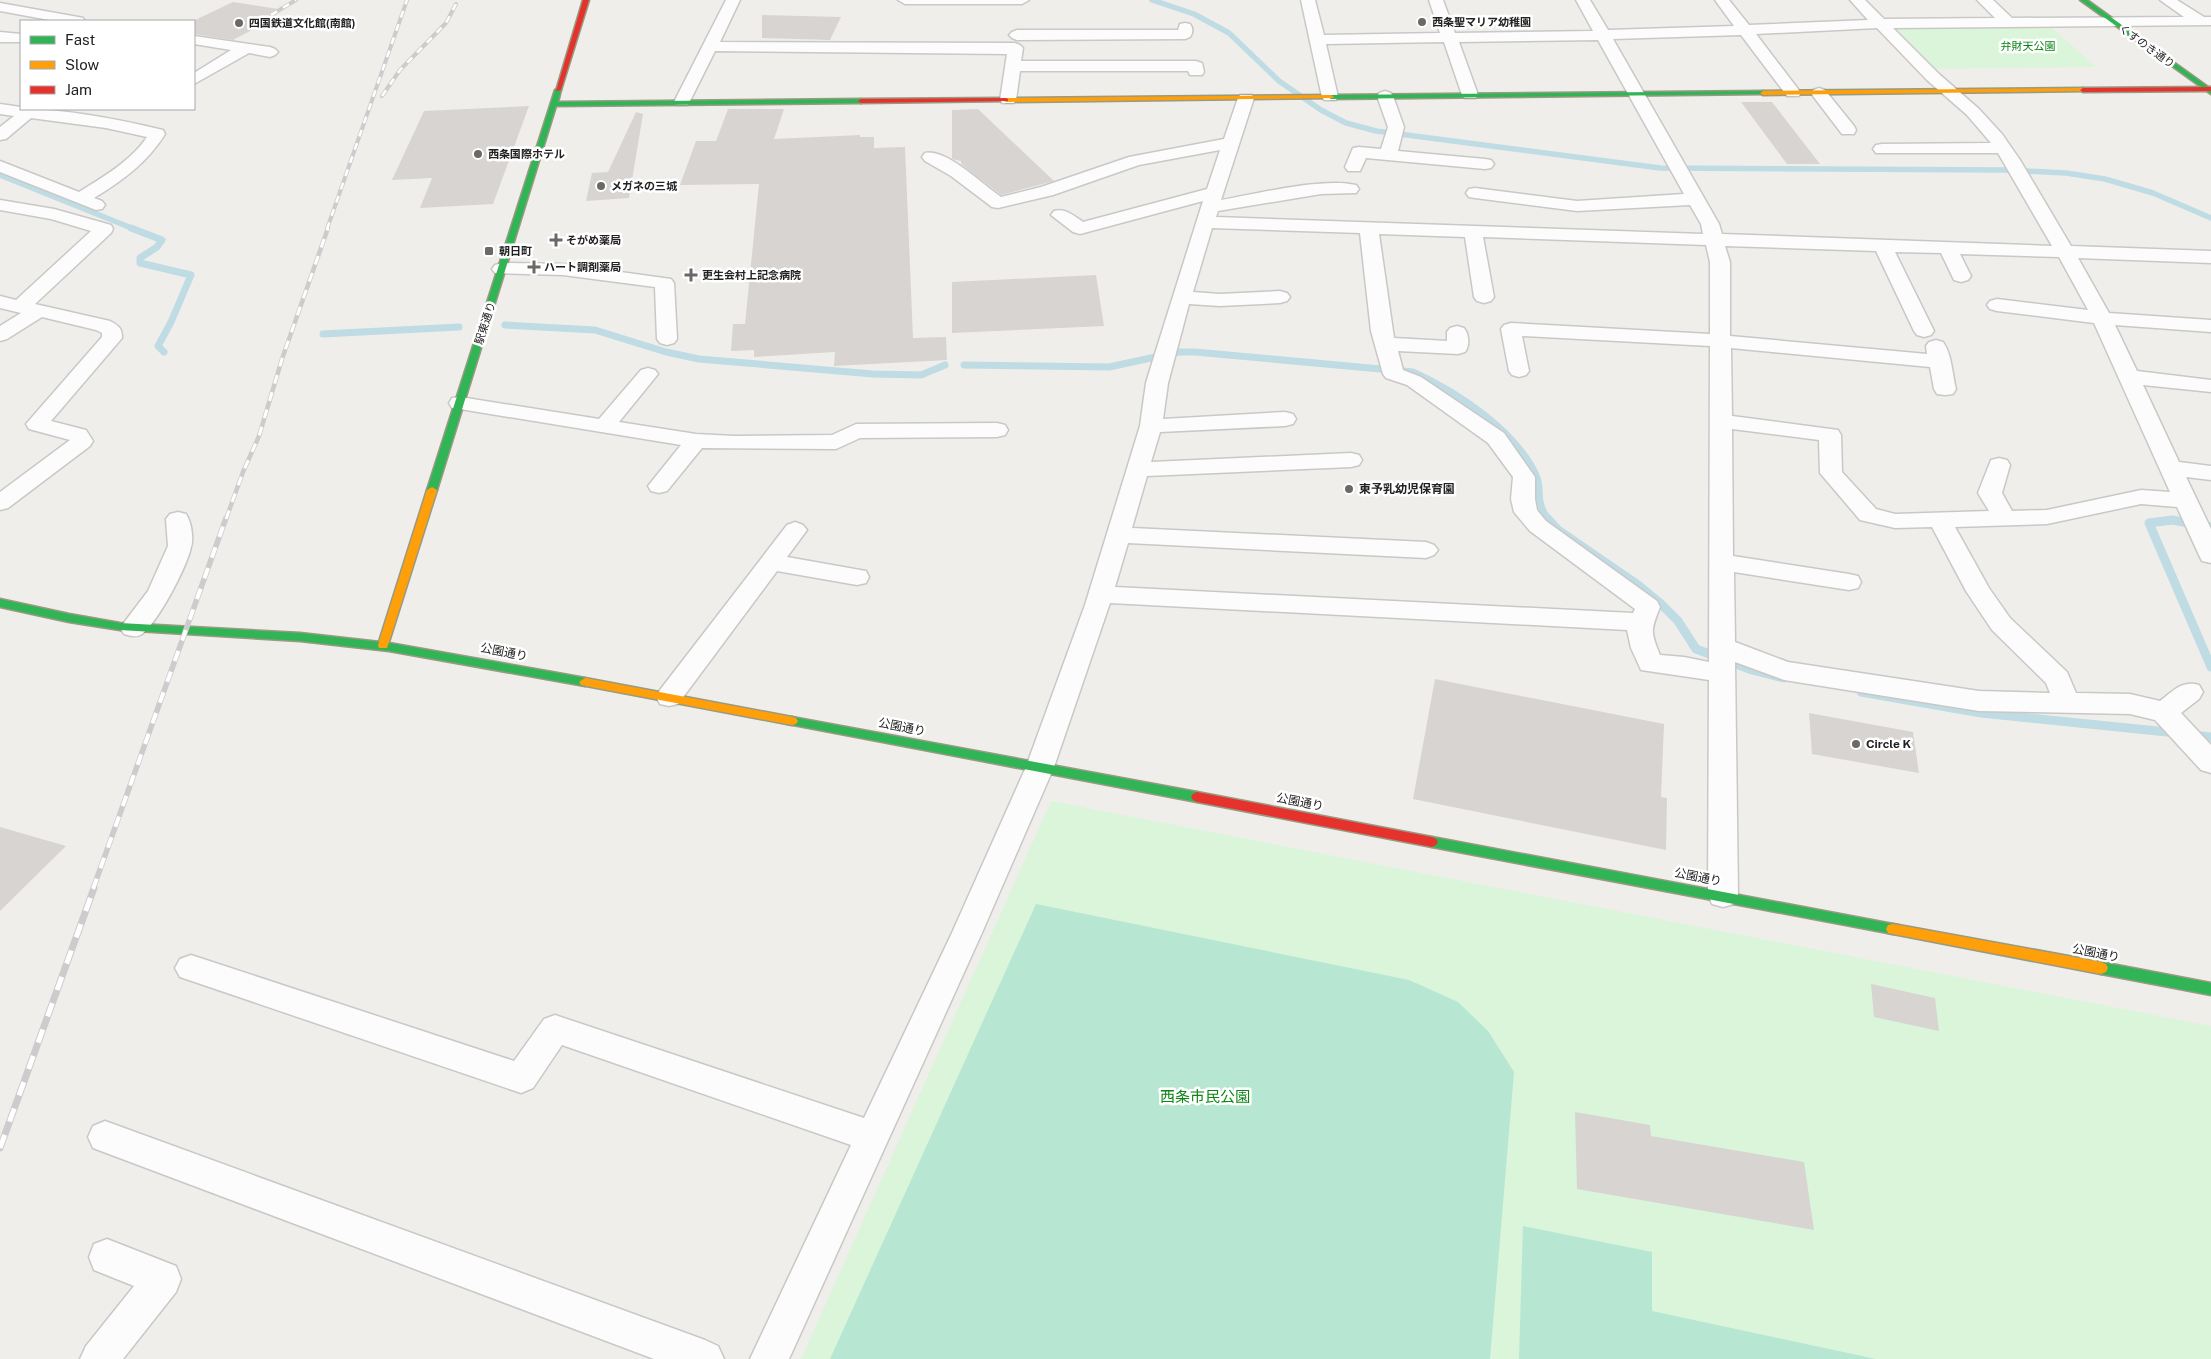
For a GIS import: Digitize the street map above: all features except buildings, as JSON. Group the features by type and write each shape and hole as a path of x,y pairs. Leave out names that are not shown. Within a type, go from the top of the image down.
{"street":[{"name":"駅東通り","path":"383,645 586,0"},
{"path":"682,102 733,0"},
{"path":"905,0 1022,0 1008,100"},
{"path":"1308,0 1330,97"},
{"path":"1436,0 1470,96"},
{"path":"1583,0 1710,224 1720,262 1722,341 1723,895"},
{"path":"1722,0 1793,94"},
{"path":"1857,0 1933,77 1973,112 2003,148 2066,252 2102,318 2172,468 2199,519 2211,555"},
{"path":"1984,0 2008,22"},
{"name":"くすのき通り","path":"2083,0 2210,90"},
{"path":"2167,0 2206,21"},
{"path":"0,7 65,20"},
{"path":"1316,40 1603,35 1882,24 2206,21"},
{"path":"710,46 1016,42 1185,34 1185,27"},
{"path":"0,37 20,38"},
{"path":"195,40 270,52"},
{"path":"196,76 245,49"},
{"path":"1013,66 1196,66 1196,72"},
{"path":"554,104 2210,90"},
{"path":"1818,94 1848,130"},
{"path":"1386,96 1396,127 1388,155"},
{"path":"769,1359 966,935 1040,767 1119,534 1151,426 1157,383 1164,354 1246,98"},
{"path":"0,110 30,110 157,134 152,146 106,183 89,201 81,220"},
{"path":"0,135 30,110"},
{"path":"931,156 944,163 976,190 998,204 1047,191 1136,160 1231,143"},
{"path":"1882,149 2003,148"},
{"path":"1354,167 1359,152 1485,164"},
{"path":"0,166 89,201"},
{"path":"1060,215 1080,228 1321,189 1350,189"},
{"path":"1475,193 1577,206 1696,199"},
{"path":"0,205 81,220 104,229 29,309 0,336"},
{"path":"1577,206 1587,235"},
{"path":"1210,207 1369,228 2211,257"},
{"path":"1886,225 1889,246 1933,346 1945,389"},
{"path":"1369,228 1381,331 1392,371 1414,381 1496,438 1524,477 1523,499 1526,512 1538,526 1648,607 1645,616 1640,622 1639,632 1650,664 1684,666 1723,674"},
{"path":"1473,231 1484,297"},
{"path":"1948,248 1962,276"},
{"path":"502,269 597,272 664,283 667,339"},
{"path":"1181,297 1220,300 1280,297"},
{"path":"0,302 103,325 112,330 112,338 37,424 78,435 82,441 0,503"},
{"path":"1997,305 2102,318 2211,326"},
{"path":"1519,371 1511,329 1722,341 1933,346"},
{"path":"1386,344 1458,348 1457,332"},
{"path":"604,426 648,374"},
{"path":"2130,377 2211,386"},
{"path":"460,403 696,441 734,443 836,442 856,431 997,430"},
{"path":"1151,426 1285,418"},
{"path":"1722,421 1830,435 1831,473 1868,515 1895,521 2047,517 2141,498 2199,519"},
{"path":"659,486 696,441"},
{"path":"1138,470 1351,460"},
{"path":"1999,465 1990,493 2005,518"},
{"path":"2172,468 2211,473"},
{"path":"133,628 159,594 180,546 178,519"},
{"path":"1940,520 1978,591 2001,624 2058,679 2066,702"},
{"path":"669,697 795,530"},
{"path":"1119,534 1426,550"},
{"path":"771,562 857,577"},
{"path":"1722,562 1849,582"},
{"path":"1100,594 1640,622"},
{"name":"公園通り","path":"2,606 59,618 133,628 185,633 285,636 383,645 439,654 1723,895 2211,989"},
{"path":"1722,647 1784,671 1979,701 2130,704 2164,712 2211,763"},
{"path":"2164,712 2190,692"},
{"path":"191,968 521,1078 556,1029 873,1137"},
{"path":"105,1137 705,1359"},
{"path":"106,1357 162,1279 107,1257"}],"green space":[{"name":"弁財天公園","path":"2043,25 2051,27 2096,67 1936,69 1895,27"},
{"name":"西条市民公園","path":"1051,801 2211,1026 2211,1359 801,1359"},
{"path":"1036,904 1409,980 1458,1002 1488,1031 1514,1072 1490,1359 830,1359"},
{"path":"1523,1226 1652,1252 1652,1311 1876,1359 1519,1359"}],"waterway":[{"path":"1152,0 1194,14 1229,33 1279,81 1321,110 1346,123 1376,131 1660,168 2006,170 2066,173 2105,179 2153,193 2211,218"},
{"path":"0,175 134,229"},
{"path":"131,228 162,240 157,247 140,258 140,263 191,275 171,322 158,346 164,352"},
{"path":"505,325 595,330 666,352 699,359 873,374 921,375 945,365"},
{"path":"323,334 459,327"},
{"path":"964,365 1109,367 1179,352 1195,352 1413,372 1448,390 1466,402 1483,414 1514,443 1536,475 1541,506 1548,519"},
{"path":"1547,518 1558,530 1638,585 1661,604 1678,621 1696,649 1752,670 1784,678"},
{"path":"2211,527 2172,520 2149,523 2211,667"},
{"path":"1861,692 1981,713 2177,733"},
{"path":"2193,735 2211,737"}],"railway":[{"path":"271,15 296,0"},
{"path":"327,229 407,0"},
{"path":"382,96 400,70 446,23 456,4"},
{"path":"226,519 243,472 259,436 282,359 328,228"},
{"path":"93,889 226,518"},
{"path":"0,1148 94,888"}],"traffic: fast":[{"path":"2083,0 2211,92"},
{"path":"432,490 558,90"},
{"path":"1331,97 1763,93"},
{"path":"554,104 861,101"},
{"path":"0,603 69,618 120,626 300,637 389,647 585,682"},
{"path":"792,721 1197,797"},
{"path":"1432,842 1893,929"},
{"path":"2101,968 2211,989"}],"traffic: slow":[{"path":"1763,93 2083,90"},
{"path":"1006,100 1331,97"},
{"path":"383,645 432,490"},
{"path":"585,682 792,721"},
{"path":"1893,929 2101,968"}],"traffic: jam":[{"path":"558,90 586,0"},
{"path":"2083,90 2211,89"},
{"path":"861,101 1006,100"},
{"path":"1197,797 1432,842"}],"place":[{"name":"西条聖マリア幼稚園","path":"1422,22"},
{"name":"四国鉄道文化館(南館)","path":"239,23"},
{"name":"西条国際ホテル","path":"478,154"},
{"name":"メガネの三城","path":"601,186"},
{"name":"そがめ薬局","path":"556,240"},
{"name":"朝日町","path":"489,251"},
{"name":"ハート調剤薬局","path":"534,267"},
{"name":"更生会村上記念病院","path":"691,275"},
{"name":"東予乳幼児保育園","path":"1349,489"},
{"name":"Circle K","path":"1856,744"}]}
